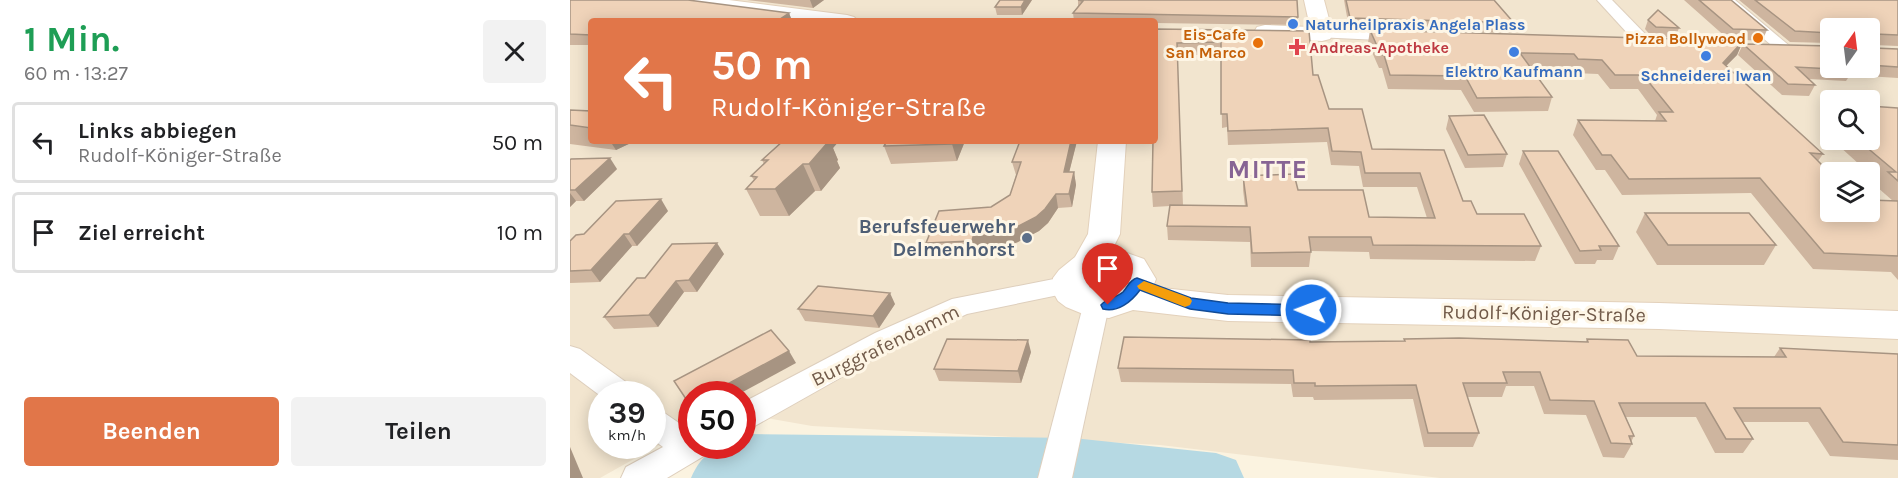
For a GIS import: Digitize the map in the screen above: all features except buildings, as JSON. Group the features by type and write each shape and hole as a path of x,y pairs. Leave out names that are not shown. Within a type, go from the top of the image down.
{"main road":[{"path":"680,0 705,1 826,18"},
{"path":"1246,32 1322,34 1314,0"},
{"path":"1107,276 1112,144"},
{"name":"Rudolf-Königer-Straße","path":"1107,276 1190,303 1228,308 1464,311 1898,325"}],"street":[{"path":"1726,0 1790,49 1761,48"},
{"path":"1608,4 1652,44 1622,43"},
{"path":"1322,34 1418,36"},
{"path":"1055,478 1068,432 1089,331 1107,276"},
{"name":"Burggrafendamm","path":"756,410 885,340 961,306 1107,276"},
{"path":"570,357 602,381"},
{"path":"638,478 678,455"}],"shaded area":[{"path":"570,0 1889,0 1898,6 1898,478 1440,478 1160,445 812,426 756,416 756,381 678,381 678,434 666,441 666,381 588,381 588,459 634,459 600,478 570,478"}],"waterway":[{"path":"719,478 750,458 1073,462 1216,478"}],"slow traffic":[{"path":"1144,286 1185,301"}],"place":[{"name":"Naturheilpraxis Angela Plass","path":"1293,24"},
{"name":"Pizza Bollywood","path":"1758,38"},
{"name":"Eis-Cafe San Marco","path":"1258,43"},
{"name":"Andreas-Apotheke","path":"1297,47"},
{"name":"Elektro Kaufmann","path":"1514,52"},
{"name":"Schneiderei Iwan","path":"1706,56"},
{"name":"Berufsfeuerwehr Delmenhorst","path":"1027,238"}],"district":[{"name":"MITTE","path":"1268,169"}],"route":[{"path":"1108,305 1127,297 1137,283 1190,303 1228,308 1311,310"}]}
